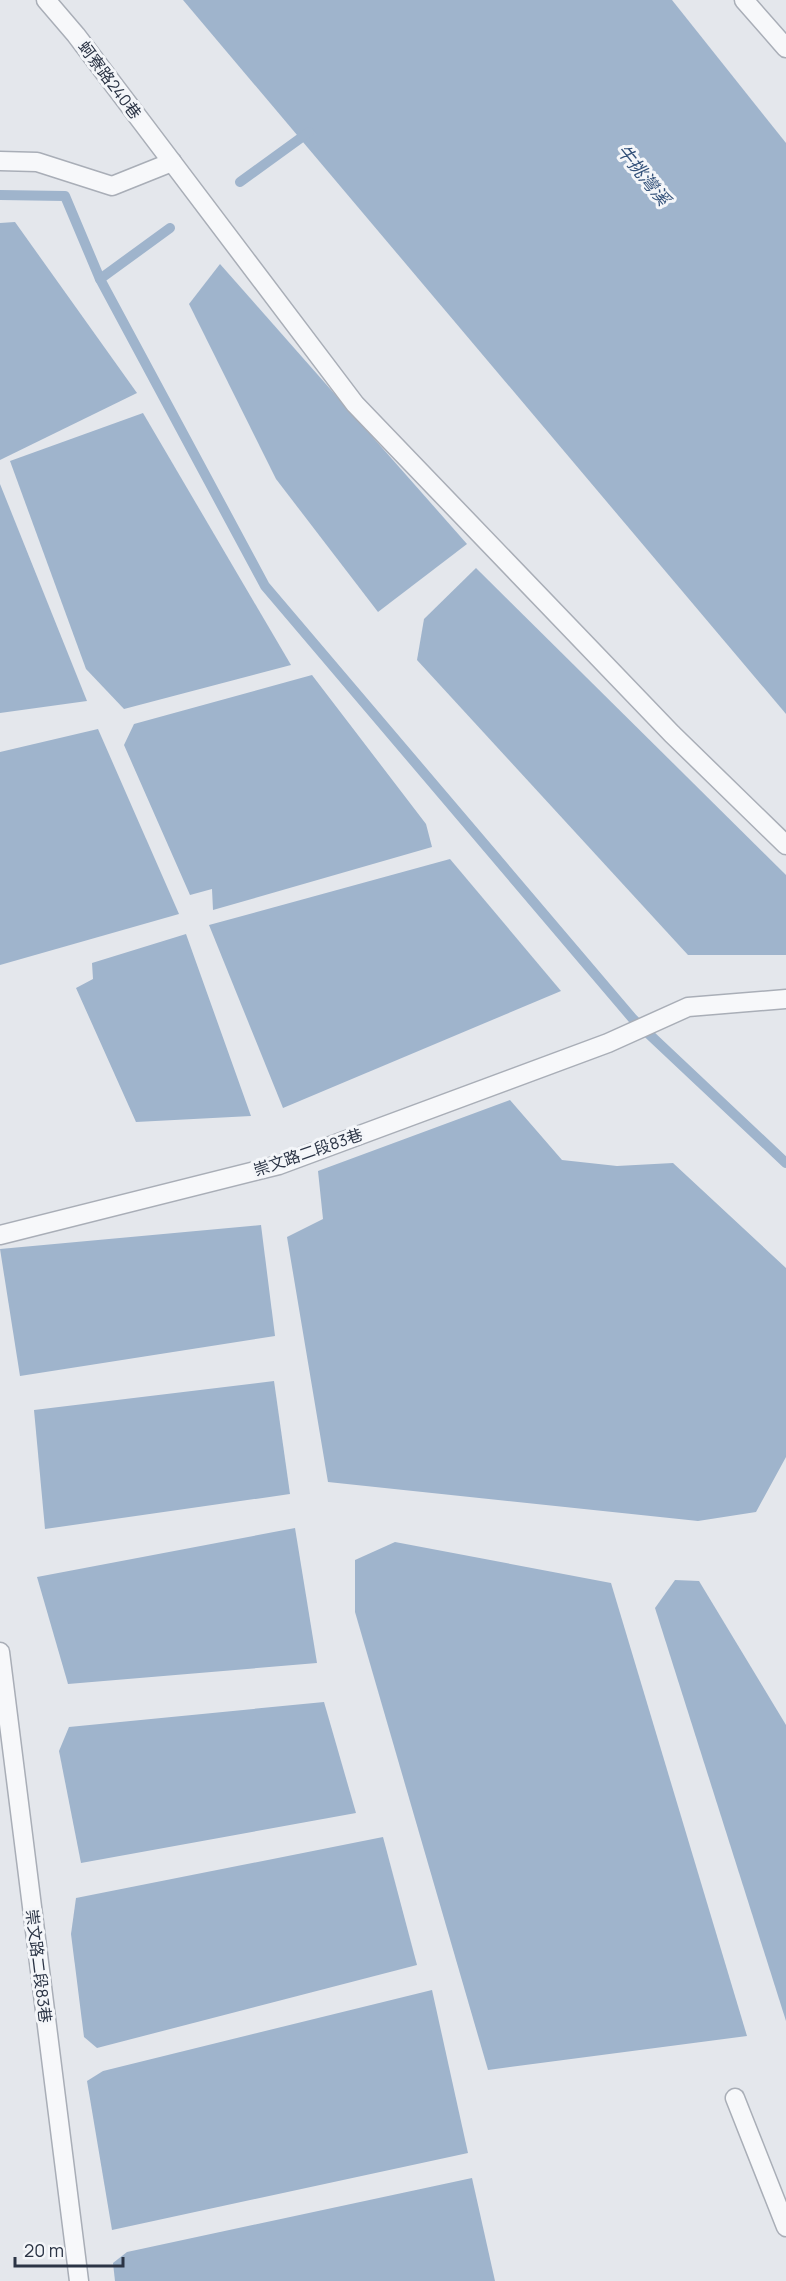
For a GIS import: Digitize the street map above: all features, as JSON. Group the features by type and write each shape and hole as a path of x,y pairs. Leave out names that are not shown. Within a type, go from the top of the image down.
{"lane":[{"name":"蚵寮路240巷","path":"46,0 355,404 672,734 786,845"},
{"path":"744,0 786,48"},
{"path":"0,161 37,162 112,186 172,162"},
{"name":"崇文路二段83巷","path":"0,1235 279,1165 608,1043 688,1007 786,999"},
{"name":"崇文路二段83巷","path":"0,1652 79,2281"},
{"path":"735,2098 786,2227"}],"water":[{"name":"牛挑灣溪","path":"183,0 672,0 786,143 786,714"},
{"path":"15,222 137,393 0,460 0,223"},
{"path":"220,264 467,544 378,612 276,479 189,304"},
{"path":"143,413 291,665 124,709 86,669 10,461"},
{"path":"0,484 87,701 0,713"},
{"path":"476,568 786,875 786,955 688,955 417,660 424,619"},
{"path":"312,675 426,824 432,847 213,910 212,889 190,895 124,745 134,724"},
{"path":"98,729 179,914 0,965 0,752"},
{"path":"450,859 561,991 283,1108 209,925"},
{"path":"186,934 251,1116 136,1122 76,988 93,979 92,963"},
{"path":"510,1100 562,1160 617,1166 673,1163 786,1268 786,1457 756,1512 698,1521 328,1482 287,1237 323,1219 318,1171"},
{"path":"261,1225 275,1336 20,1376 0,1249"},
{"path":"274,1381 290,1494 45,1529 34,1410"},
{"path":"295,1528 317,1663 68,1684 37,1577"},
{"path":"395,1542 611,1583 747,2036 488,2070 355,1612 355,1560"},
{"path":"675,1580 699,1581 786,1725 786,2021 655,1608"},
{"path":"324,1702 356,1813 81,1863 59,1751 69,1727"},
{"path":"383,1837 417,1965 97,2048 84,2037 71,1934 76,1898"},
{"path":"432,1990 468,2153 112,2230 87,2081 103,2071"},
{"path":"472,2178 495,2281 115,2281 113,2263 127,2252"}],"waterway":[{"path":"240,182 309,132"},
{"path":"0,195 65,196 100,279"},
{"path":"170,228 100,279 265,586 633,1019 786,1163"}]}
